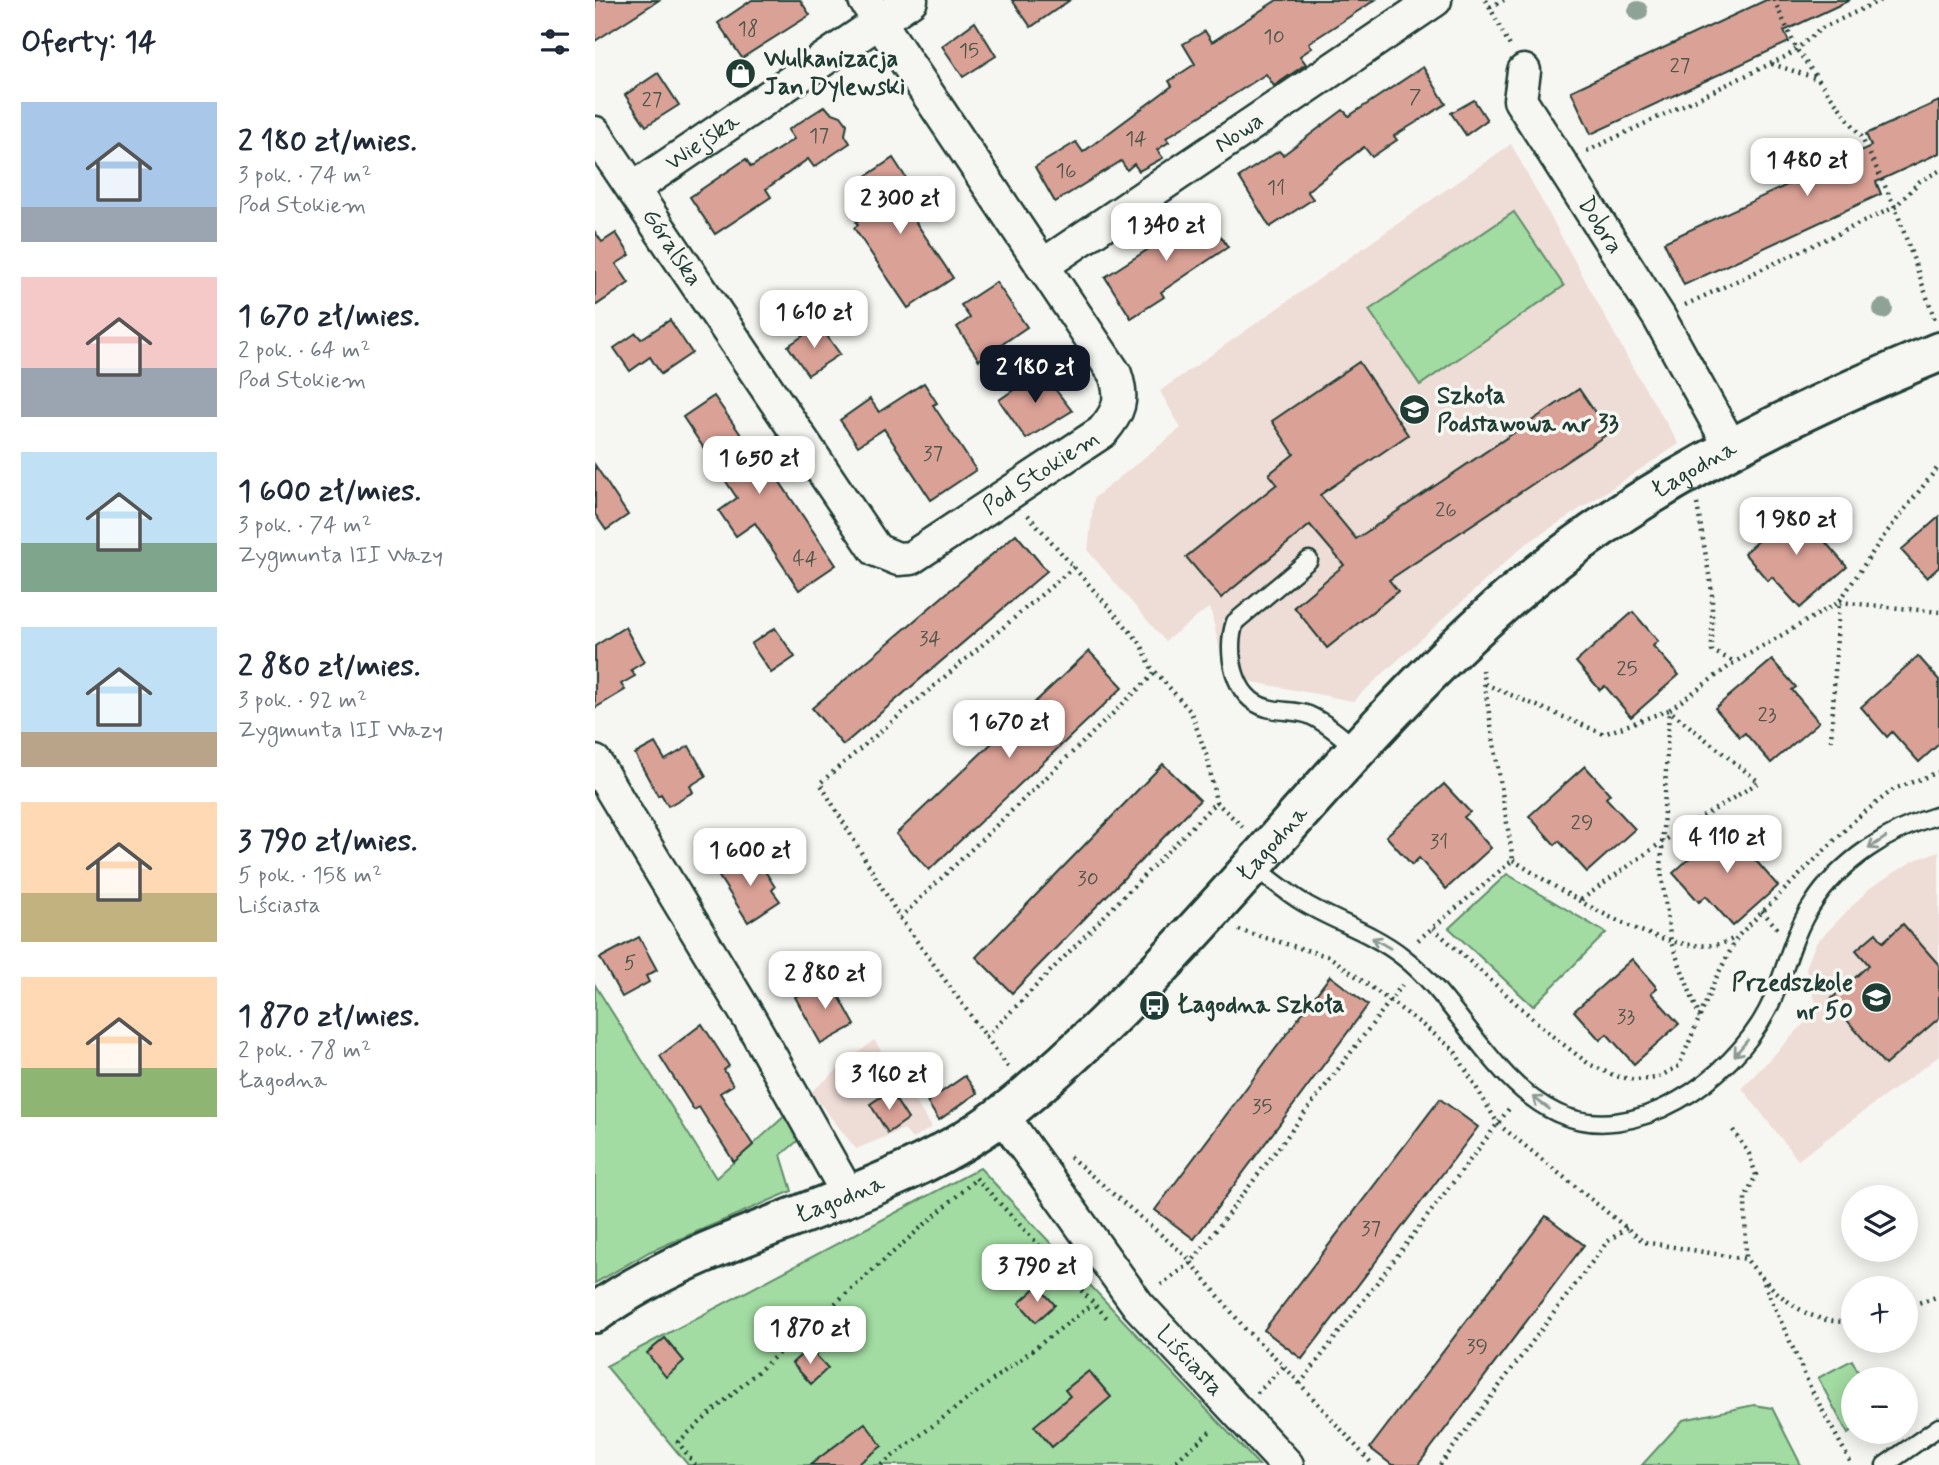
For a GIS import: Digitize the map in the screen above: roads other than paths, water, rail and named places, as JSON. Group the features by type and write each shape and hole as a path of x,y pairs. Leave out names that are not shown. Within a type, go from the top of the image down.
{"street":[{"name":"Wiejska","path":"633,189 872,11 911,0"},
{"name":"Nowa","path":"1042,266 1435,0"},
{"name":"Pod Stokiem","path":"872,11 1115,374 1122,395 1117,415 1102,432 911,558 898,559"},
{"name":"Dobra","path":"1524,71 1520,100 1658,317 1732,449"},
{"name":"Góralska","path":"595,133 876,550 898,559"},
{"name":"Łagodna","path":"595,1313 662,1273 849,1196 940,1153 1002,1115 1077,1050 1122,1006 1250,848 1357,750 1425,679 1507,600 1574,548 1691,472 1732,449 1876,379 1938,340"},
{"path":"595,762 749,1018 849,1196"},
{"name":"Liściasta","path":"1002,1115 1138,1305 1287,1465"}],"lane":[{"path":"1309,560 1235,622 1231,633 1236,678 1244,695 1265,708 1308,715 1334,730 1357,750"},
{"path":"1250,848 1303,903 1402,955 1444,998 1495,1060 1539,1102 1574,1121 1604,1122 1636,1118 1665,1107 1711,1079 1745,1044 1766,1012 1792,944 1811,905 1837,874 1857,857 1893,834 1939,815"},
{"path":"1885,1465 1939,1427"}],"place":[{"name":"Wulkanizacja Jan Dylewski","path":"741,73"},
{"name":"Szkoła Podstawowa nr 33","path":"1414,410"},
{"name":"Przedszkole nr 50","path":"1876,997"},
{"name":"Łagodna Szkoła","path":"1154,1005"}]}
